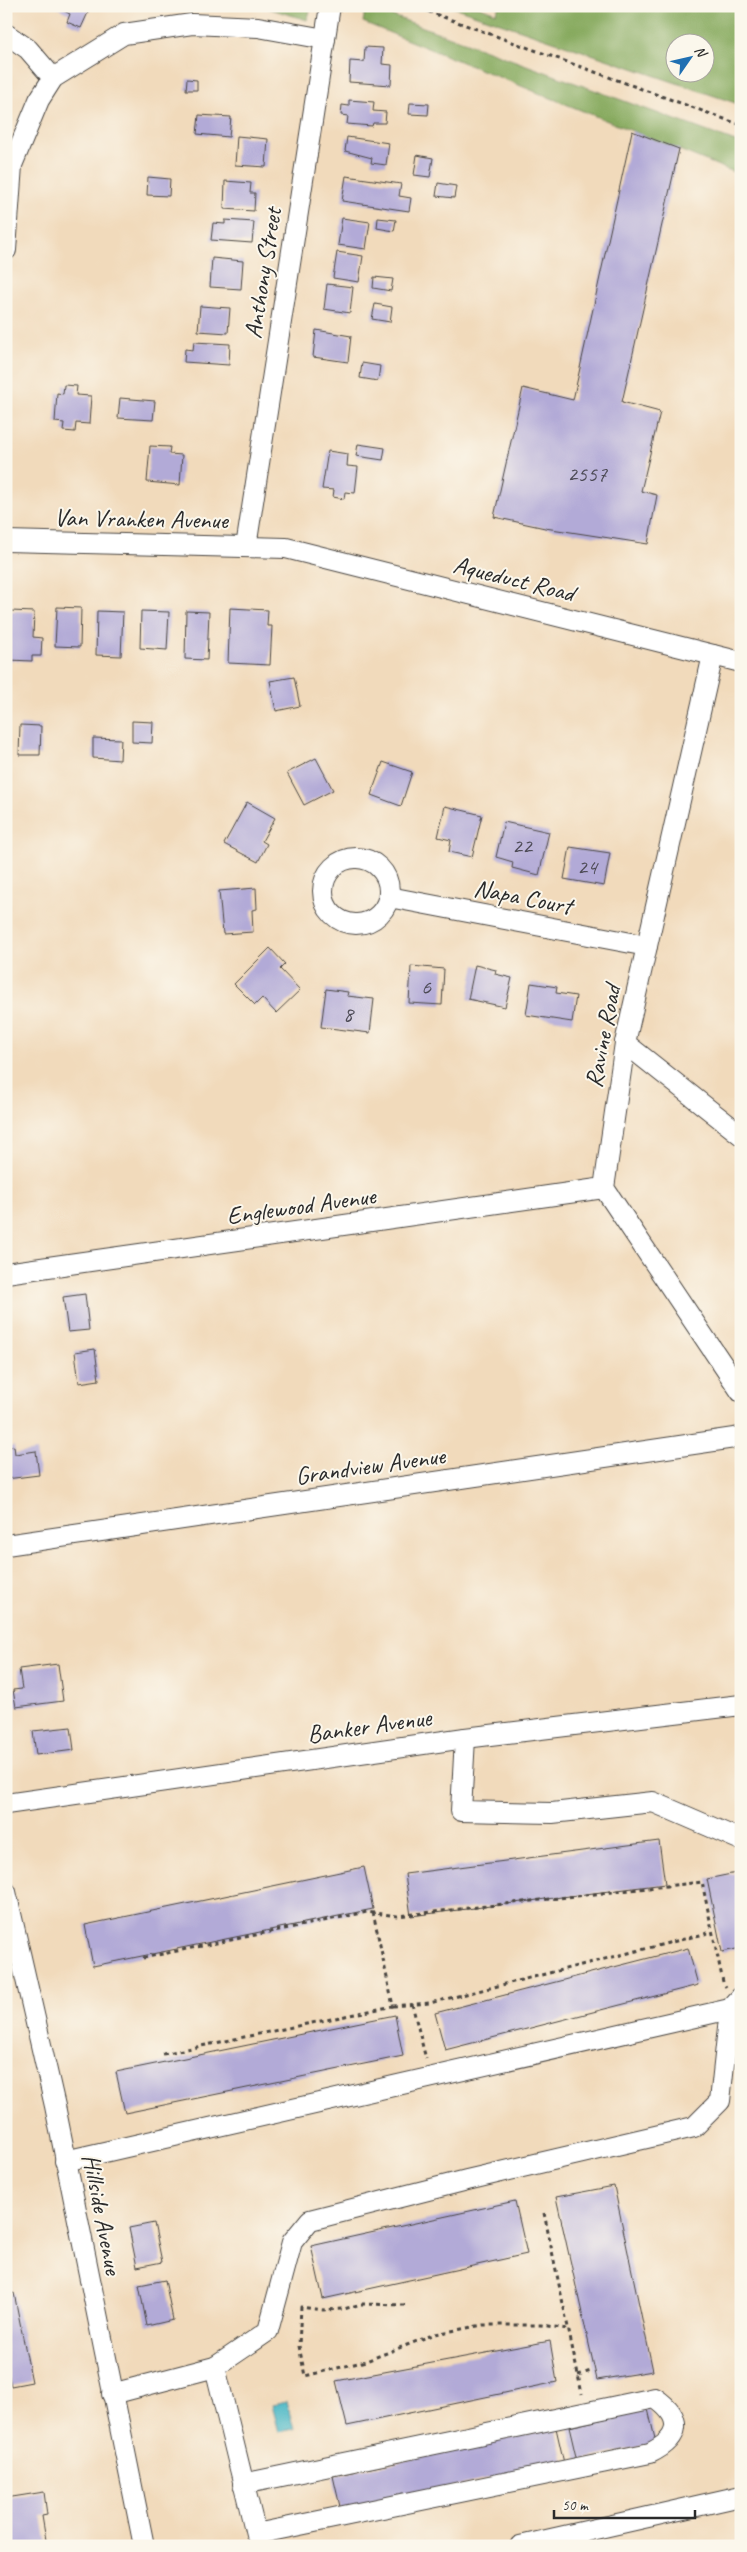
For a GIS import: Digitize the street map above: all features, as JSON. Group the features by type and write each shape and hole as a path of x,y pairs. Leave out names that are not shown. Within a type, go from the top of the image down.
{"street":[{"name":"Anthony Street","path":"246,547 330,6"},
{"path":"6,250 12,165 39,100 53,78 124,34 192,24 258,27 325,39"},
{"path":"6,34 28,49 53,78"},
{"name":"Van Vranken Avenue","path":"6,541 275,548"},
{"name":"Aqueduct Road","path":"275,548 286,548 741,662"},
{"name":"Ravine Road","path":"604,1188 625,1043 713,655"},
{"name":"Napa Court","path":"389,897 647,946"},
{"path":"625,1043 741,1135"},
{"path":"604,1188 741,1392"},
{"name":"Englewood Avenue","path":"6,1273 604,1188"},
{"name":"Grandview Avenue","path":"6,1544 741,1437"},
{"name":"Banker Avenue","path":"6,1804 465,1738 741,1705"},
{"path":"465,1738 461,1811 552,1813 653,1802 741,1840"},
{"name":"Hillside Avenue","path":"6,1892 66,2161 144,2546"},
{"path":"66,2161 430,2078 736,2003 720,2101 694,2127 468,2180 310,2220 292,2242 268,2331 214,2367 112,2394"},
{"path":"214,2367 256,2534 650,2453 666,2445 674,2434 674,2420 668,2407 655,2398 244,2484"},
{"path":"520,2546 741,2496"}],"path":[{"path":"413,6 741,125"},
{"path":"143,1958 373,1912 398,1916 702,1882 723,1982 736,2003"},
{"path":"373,1912 393,2006"},
{"path":"163,2054 393,2006 430,2003 712,1932"},
{"path":"412,2004 430,2078"},
{"path":"544,2213 586,2412"},
{"path":"405,2305 361,2304 344,2309 323,2310 301,2307 299,2346 305,2376 366,2361 435,2334 483,2325 541,2325 568,2329"},
{"path":"578,2375 591,2372"}],"green space":[{"path":"261,6 312,6 307,20"},
{"path":"366,6 741,144 741,175 363,22"},
{"path":"450,6 478,6 496,13 499,6 741,6 741,105 673,82 714,82 714,32 664,32 664,79"}],"water":[{"path":"287,2402 294,2429 279,2432 272,2405"}],"building":[{"path":"54,6 91,6 81,28 67,22 70,14"},
{"path":"365,47 383,48 382,64 392,65 391,85 349,82 350,61 364,62"},
{"path":"187,79 197,80 197,90 186,90"},
{"path":"349,100 374,102 373,111 386,112 385,123 373,123 372,126 347,124 348,116 341,115 342,105 349,106"},
{"path":"410,103 429,104 428,115 409,114"},
{"path":"199,115 231,117 229,137 197,134"},
{"path":"632,131 679,149 622,402 660,412 641,491 657,495 648,544 545,528 494,517 523,388 573,400"},
{"path":"237,136 268,139 266,167 235,165"},
{"path":"347,137 389,143 386,165 371,163 372,158 345,151"},
{"path":"417,155 433,158 430,177 414,175"},
{"path":"346,176 401,184 399,196 411,198 409,211 342,201"},
{"path":"148,177 170,179 169,196 147,195"},
{"path":"225,181 251,183 250,193 255,193 254,211 224,209"},
{"path":"438,183 456,186 454,198 436,196"},
{"path":"342,218 370,222 366,249 338,245"},
{"path":"378,218 396,220 394,231 377,228"},
{"path":"225,220 254,222 252,243 211,240 213,223 225,224"},
{"path":"337,252 363,256 359,282 333,278"},
{"path":"212,258 243,261 241,289 210,287"},
{"path":"374,277 393,279 391,291 373,288"},
{"path":"327,284 353,287 350,313 324,309"},
{"path":"375,304 392,307 390,322 372,319"},
{"path":"200,306 230,308 228,333 198,331"},
{"path":"316,330 351,336 348,362 313,357"},
{"path":"194,342 230,344 229,365 184,362 185,349 193,350"},
{"path":"362,363 380,366 378,381 360,378"},
{"path":"64,385 77,386 76,395 91,396 89,424 76,423 75,432 63,431 64,423 55,422 57,393 63,394"},
{"path":"120,398 155,401 153,420 118,418"},
{"path":"358,444 385,448 383,460 356,456"},
{"path":"150,446 170,447 169,454 182,455 180,485 147,482"},
{"path":"328,451 348,454 347,466 358,467 355,493 345,492 344,499 333,497 334,490 322,489"},
{"path":"57,607 81,608 80,647 55,646"},
{"path":"230,608 268,610 267,626 272,626 270,665 228,663"},
{"path":"11,611 34,612 33,637 42,638 41,656 32,656 32,661 9,660"},
{"path":"97,611 123,612 121,656 96,655"},
{"path":"141,611 169,612 167,650 140,648"},
{"path":"186,611 209,612 207,660 185,659"},
{"path":"294,677 300,706 276,711 270,681"},
{"path":"132,721 153,722 152,743 132,742"},
{"path":"20,725 41,726 40,755 19,755"},
{"path":"93,738 121,739 120,760 93,758"},
{"path":"316,758 333,790 304,805 287,773"},
{"path":"383,762 412,772 401,806 371,795"},
{"path":"247,802 275,818 262,841 267,844 258,862 224,844"},
{"path":"445,806 482,815 472,857 449,852 451,840 438,837"},
{"path":"504,822 549,832 539,875 512,868 513,862 496,857"},
{"path":"570,847 610,853 604,886 564,879"},
{"path":"256,888 257,909 252,910 253,932 223,934 219,891"},
{"path":"270,948 285,964 280,969 300,990 276,1013 262,998 255,1005 234,984"},
{"path":"475,965 496,970 495,974 512,978 505,1007 468,999"},
{"path":"411,966 444,969 442,1005 409,1003"},
{"path":"531,983 557,987 556,993 576,996 572,1022 526,1015"},
{"path":"326,989 348,992 347,996 374,999 370,1033 321,1027"},
{"path":"85,1294 89,1330 68,1332 63,1297"},
{"path":"95,1349 99,1380 79,1383 75,1352"},
{"path":"14,1446 15,1454 36,1451 39,1475 6,1479 6,1448"},
{"path":"58,1664 63,1701 16,1707 13,1690 22,1689 19,1669"},
{"path":"71,1727 74,1750 36,1755 33,1731"},
{"path":"659,1841 665,1884 411,1916 405,1874"},
{"path":"364,1867 373,1909 93,1966 85,1925"},
{"path":"741,1872 741,1948 722,1952 707,1879"},
{"path":"688,1948 698,1985 445,2050 435,2013"},
{"path":"395,2015 403,2056 125,2113 116,2072"},
{"path":"614,2186 653,2371 597,2380 556,2197"},
{"path":"515,2201 527,2254 323,2299 311,2246"},
{"path":"154,2223 162,2262 137,2267 129,2228"},
{"path":"165,2280 173,2320 147,2326 139,2285"},
{"path":"14,2293 32,2382 11,2386 6,2363 6,2295"},
{"path":"550,2341 557,2382 347,2426 336,2381"},
{"path":"648,2409 656,2443 577,2461 569,2427"},
{"path":"556,2428 564,2463 341,2511 333,2476"},
{"path":"44,2492 47,2515 42,2516 47,2546 6,2546 6,2498"}]}
